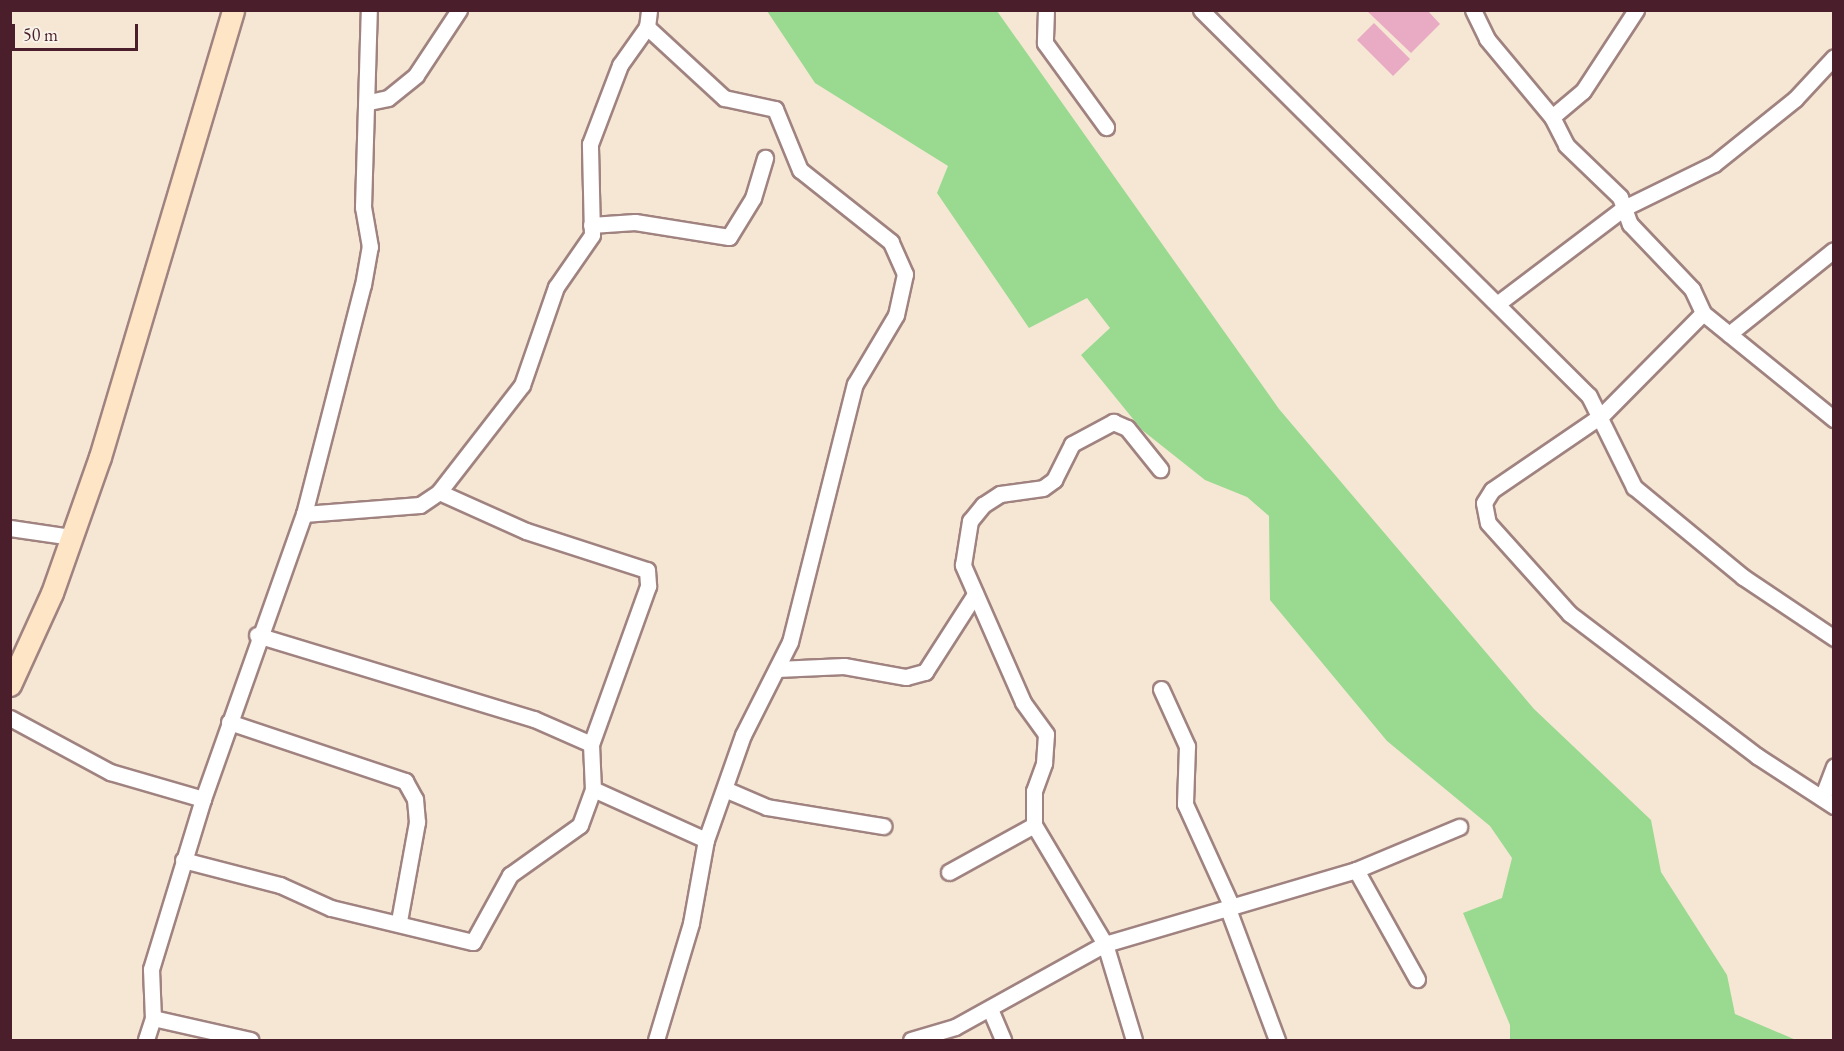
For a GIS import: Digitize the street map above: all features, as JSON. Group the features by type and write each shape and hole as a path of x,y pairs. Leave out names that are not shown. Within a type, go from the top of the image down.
{"street":[{"path":"10,685 72,537 233,10"},
{"path":"146,1041 153,1018 151,969 183,860 257,635 304,514 370,247 363,207 369,102 369,10"},
{"path":"369,102 388,99 416,75 459,10"},
{"path":"304,514 420,506 439,492 522,385 556,287 582,255 591,225 590,144 620,65 647,27 649,10"},
{"path":"1046,10 1045,43 1106,127"},
{"path":"1201,10 1497,304 1602,415 1634,487 1743,576 1833,638"},
{"path":"1473,10 1487,39 1552,117 1566,145 1620,197 1630,224 1692,289 1703,313 1833,419"},
{"path":"1552,117 1583,91 1636,10"},
{"path":"647,27 724,98 775,109 800,170 891,242 905,274 896,315 855,384 790,642 744,735 727,790 706,840 691,923 656,1041"},
{"path":"1497,304 1624,208 1714,164 1795,99 1833,57"},
{"path":"591,225 646,223 729,237 753,198 765,158"},
{"path":"1729,334 1833,250"},
{"path":"1703,313 1602,415 1492,490 1484,503 1488,523 1570,614 1828,802 1833,766"},
{"path":"1134,1041 1105,944 1034,825 1034,791 1044,763 1046,734 1023,702 963,565 970,521 1000,494 1043,488 1054,480 1072,444 1113,422 1127,428 1160,469"},
{"path":"183,860 280,885 332,908 399,921 473,942 510,875 580,825 593,789 591,744 648,586 647,570 526,531 439,492"},
{"path":"10,528 72,537"},
{"path":"777,669 844,666 906,678 925,672 975,594"},
{"path":"257,635 534,719 591,744"},
{"path":"1161,689 1187,746 1185,804 1230,908 1277,1041"},
{"path":"10,718 110,772 203,799"},
{"path":"229,722 405,782 415,799 417,822 399,921"},
{"path":"593,789 706,840"},
{"path":"727,790 767,807 883,826"},
{"path":"949,872 1034,825"},
{"path":"911,1041 955,1028 1105,944 1356,870 1459,827"},
{"path":"1356,870 1417,979"},
{"path":"990,1009 1003,1041"},
{"path":"153,1018 251,1041"}],"green space":[{"path":"767,11 997,11 1279,409 1534,709 1651,820 1661,872 1727,975 1735,1014 1796,1040 1510,1040 1510,1025 1463,913 1502,898 1512,858 1490,826 1387,741 1270,600 1269,516 1247,497 1205,480 1142,430 1081,355 1110,328 1087,298 1029,328 937,193 948,166 815,83"}],"building":[{"path":"1366,10 1427,10 1440,24 1411,53"},
{"path":"1374,23 1410,59 1393,76 1357,40"}]}
